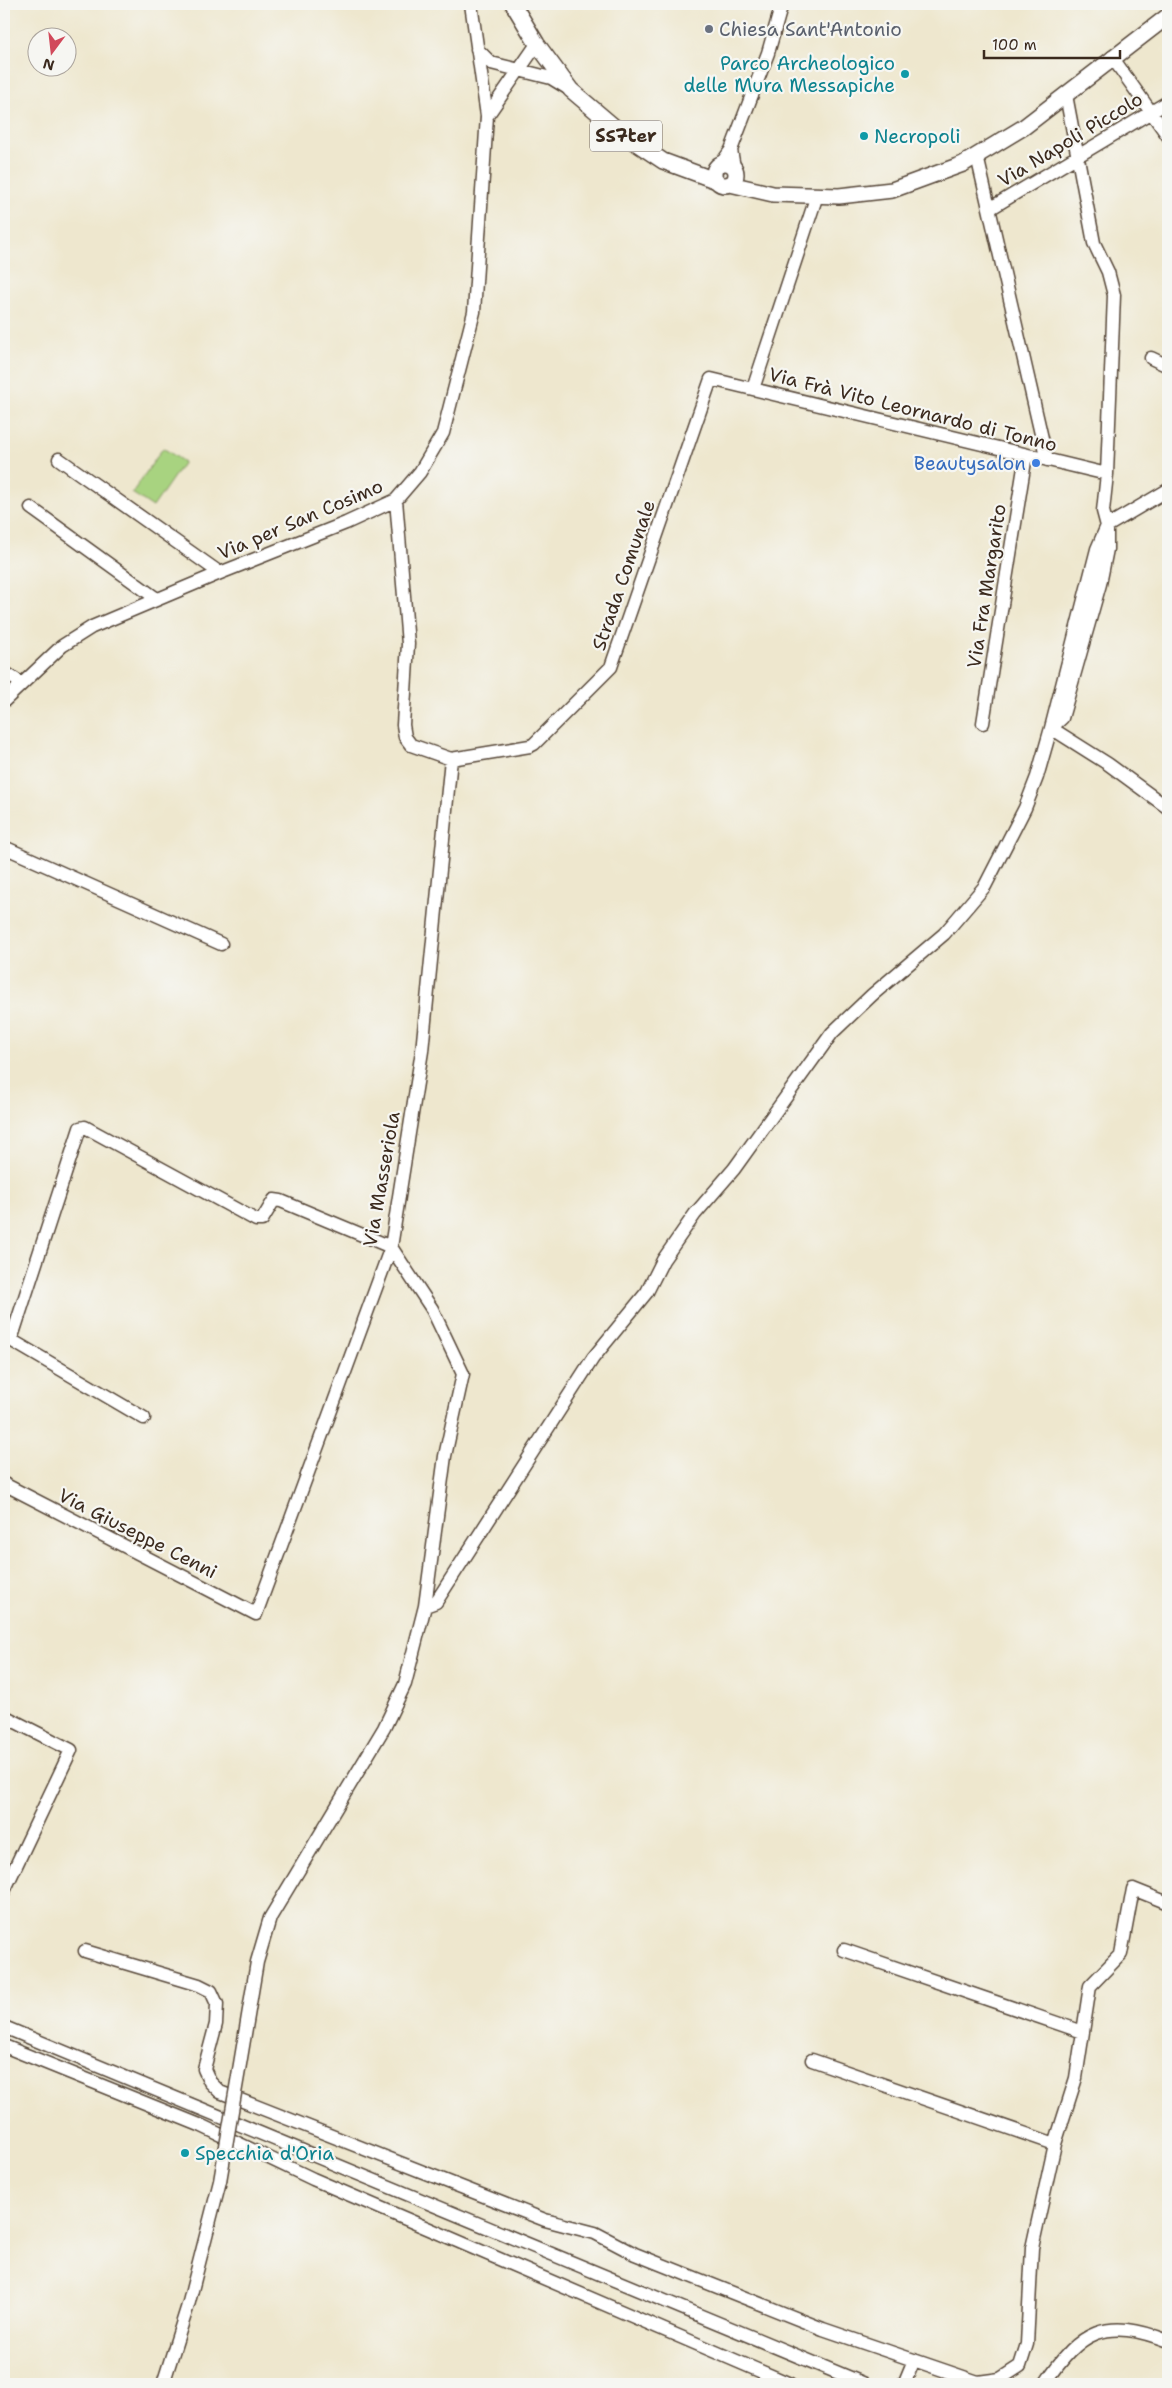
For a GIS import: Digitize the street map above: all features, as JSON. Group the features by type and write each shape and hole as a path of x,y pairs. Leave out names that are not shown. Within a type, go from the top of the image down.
{"main road":[{"path":"513,4 537,44 570,90"},
{"path":"725,173 758,191 774,194 839,196 892,190 963,164 1024,127 1112,57 1168,16"},
{"name":"SS7ter","path":"570,90 624,135 663,161 688,172 725,173"}],"street":[{"name":"Via per San Cosimo","path":"4,701 62,646 77,636 157,599 346,523 396,500 420,472 443,433 474,312 487,116 471,4"},
{"path":"725,173 731,150 768,53 782,4"},
{"path":"487,116 537,44"},
{"path":"477,49 491,62 551,78 570,90"},
{"path":"1112,57 1168,136"},
{"path":"1066,94 1079,155 1094,243 1108,272 1114,295 1107,474 1103,511 1107,526"},
{"name":"Via Napoli Piccolo","path":"991,208 1168,102"},
{"path":"977,156 991,208 1047,460"},
{"path":"753,389 817,195"},
{"path":"1151,358 1168,366"},
{"name":"Strada Comunale","path":"396,500 408,644 403,725 405,737 411,745 451,759 534,744 611,667 711,379"},
{"name":"Via Frà Vito Leornardo di Tonno","path":"711,379 1107,474"},
{"name":"Via Fra Margarito","path":"983,723 1026,455"},
{"path":"59,459 220,573"},
{"path":"426,1606 436,1602 593,1358 647,1292 663,1260 695,1214 734,1169 832,1033 872,995 944,934 985,886 1025,808 1040,767 1097,548 1107,526 1168,490"},
{"path":"31,508 157,599"},
{"path":"4,672 21,683"},
{"path":"1051,728 1108,764 1168,808"},
{"name":"Via Masseriola","path":"256,1614 391,1247 422,1051 451,759"},
{"path":"4,847 221,944"},
{"path":"144,1418 7,1338 80,1128 85,1127 256,1220 262,1220 274,1200 281,1200 391,1247 432,1309 463,1374 445,1456 426,1606 405,1684 384,1728 270,1918 257,1962 220,2181 189,2302 163,2384"},
{"name":"Via Giuseppe Cenni","path":"4,1484 256,1614"},
{"path":"4,1716 71,1750 4,1891"},
{"path":"85,1951 199,1985 212,1991 217,2004 216,2024 204,2068 210,2082 220,2092 545,2220 595,2233 635,2254 823,2329 978,2382 1000,2379 1020,2366 1027,2344 1032,2248 1055,2144 1076,2078 1090,1986 1121,1954 1133,1889 1168,1903"},
{"path":"844,1950 1083,2032"},
{"path":"4,2027 865,2384"},
{"path":"4,2046 202,2126 313,2179 790,2384"},
{"path":"812,2060 1055,2144"},
{"path":"1045,2384 1076,2344 1096,2333 1129,2329 1168,2341"},
{"path":"904,2384 914,2360"},
{"path":"1052,2384 1055,2369"}],"green space":[{"path":"163,448 184,462 153,507 132,493"}],"place":[{"name":"Chiesa Sant'Antonio","path":"709,29"},
{"name":"Parco Archeologico delle Mura Messapiche","path":"905,74"},
{"name":"Necropoli","path":"864,136"},
{"name":"Beautysalon","path":"1036,463"},
{"name":"Specchia d'Oria","path":"185,2153"}]}
